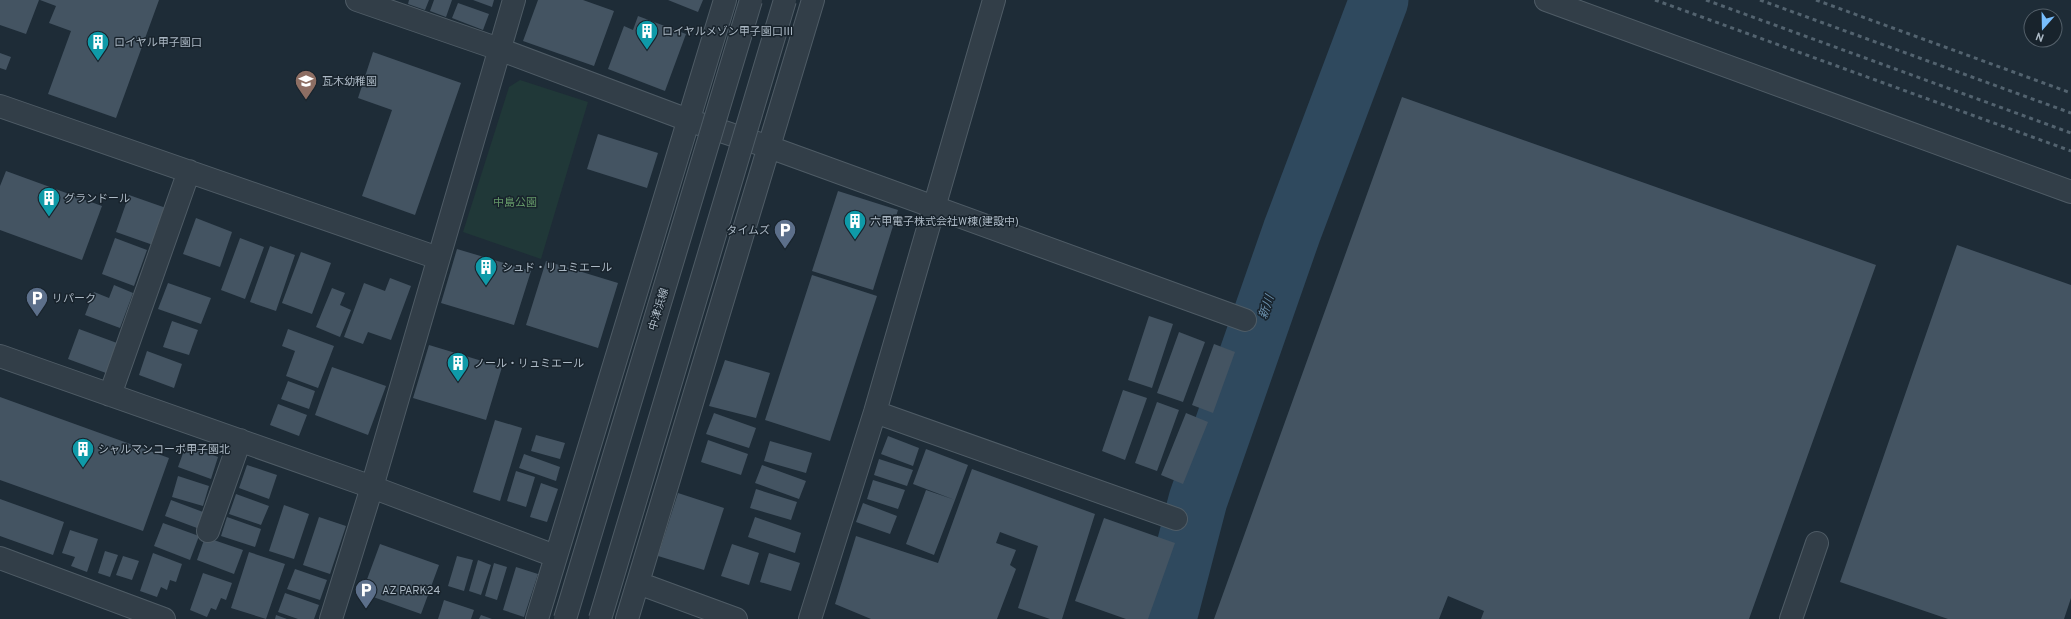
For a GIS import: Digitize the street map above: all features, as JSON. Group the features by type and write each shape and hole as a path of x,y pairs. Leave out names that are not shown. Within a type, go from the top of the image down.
{"street":[{"path":"357,0 499,49 688,120 769,147 1245,320"},
{"path":"331,619 372,487 514,0"},
{"path":"537,619 725,0"},
{"name":"中津浜線","path":"565,619 751,0"},
{"path":"600,619 785,0"},
{"path":"627,619 813,0"},
{"path":"810,619 935,207 994,0"},
{"path":"1546,0 2071,192"},
{"path":"0,106 438,258"},
{"path":"110,395 189,171"},
{"path":"0,356 372,487 555,556"},
{"path":"874,412 1176,519"},
{"path":"208,531 240,440"},
{"path":"1791,619 1816,542"},
{"path":"0,558 164,619"},
{"path":"638,584 736,619"}],"green space":[{"name":"中島公園","path":"520,80 588,102 541,259 463,232 509,87"}],"building":[{"path":"0,0 39,0 26,34 0,25"},
{"name":"ロイヤル甲子園口","path":"40,0 159,0 116,118 48,94 71,31 49,23 56,6"},
{"path":"409,0 429,0 425,10 408,4"},
{"path":"434,0 452,0 446,17 430,11"},
{"path":"473,0 494,0 492,7"},
{"path":"538,0 583,0 614,11 594,66 523,41"},
{"path":"668,0 703,0 698,12"},
{"path":"458,3 489,14 483,30 452,18"},
{"name":"ロイヤルメゾン甲子園口Ⅲ","path":"638,16 686,34 665,91 608,69 624,26 633,30"},
{"path":"373,52 461,83 415,215 362,196 392,110 358,98"},
{"path":"0,53 11,57 6,70 0,68"},
{"path":"1402,97 1876,265 1749,619 1481,619 1484,611 1448,596 1439,619 1214,619"},
{"path":"598,134 658,153 647,188 587,169"},
{"name":"グランドール","path":"6,171 102,206 82,260 0,230 0,186"},
{"name":"六甲電子株式会社W棟(建設中)","path":"838,191 898,210 873,290 812,271"},
{"path":"129,195 166,208 153,245 116,232"},
{"path":"196,218 232,232 220,267 183,254"},
{"path":"115,238 147,250 134,286 102,274"},
{"path":"240,238 264,247 245,299 221,290"},
{"path":"1957,245 2071,285 2071,598 2064,619 1948,619 1840,582"},
{"path":"270,246 295,255 276,311 250,302"},
{"name":"シュド・リュミエール","path":"457,249 531,271 514,325 441,303"},
{"path":"301,252 331,263 312,314 282,303"},
{"path":"546,261 618,283 598,348 526,325"},
{"path":"812,275 877,296 830,441 765,420"},
{"path":"390,278 411,286 391,340 368,332 363,344 344,337 364,283 385,291"},
{"path":"168,283 211,298 201,324 158,309"},
{"path":"114,285 133,293 120,328 85,315 94,292 109,298"},
{"path":"332,288 345,293 340,305 351,310 340,337 316,327"},
{"path":"1149,316 1173,324 1152,388 1128,380"},
{"path":"172,321 198,330 189,355 163,347"},
{"path":"79,329 117,343 106,373 68,359"},
{"path":"288,329 334,346 318,388 286,376 295,351 282,346"},
{"path":"1179,332 1205,342 1183,402 1157,393"},
{"path":"1214,344 1235,352 1213,413 1192,405"},
{"name":"ノール・リュミエール","path":"429,345 502,367 486,420 413,398"},
{"path":"147,351 182,364 174,388 139,375"},
{"path":"725,360 770,373 756,418 709,406"},
{"path":"332,367 386,386 368,435 315,415"},
{"path":"288,381 315,391 309,409 281,399"},
{"path":"1123,390 1147,398 1125,460 1102,451"},
{"name":"シャルマンコーポ甲子園北","path":"0,397 169,458 143,531 0,480"},
{"path":"1157,402 1179,410 1157,471 1135,463"},
{"path":"278,404 307,415 299,436 270,425"},
{"path":"714,413 756,428 749,448 706,434"},
{"path":"1186,413 1208,422 1183,484 1161,475"},
{"path":"495,420 522,428 500,501 473,492"},
{"path":"536,435 565,443 560,459 531,451"},
{"path":"888,436 919,448 913,466 881,454"},
{"path":"708,440 748,454 741,475 701,462"},
{"path":"770,441 812,453 806,473 764,461"},
{"path":"186,445 218,457 211,479 178,467"},
{"path":"926,449 968,465 955,500 913,484"},
{"path":"524,454 560,467 556,481 519,468"},
{"path":"879,459 913,470 907,486 874,475"},
{"path":"247,465 277,475 269,499 239,488"},
{"path":"762,465 806,481 799,499 755,483"},
{"path":"972,469 1095,514 1062,619 1050,619 1018,608 1038,546 1000,532 996,543 1016,550 1010,565 1016,569 997,619 871,619 835,604 856,536 938,563"},
{"path":"516,471 535,477 526,507 507,501"},
{"path":"178,476 209,486 203,506 172,497"},
{"path":"873,480 905,490 898,509 867,499"},
{"path":"541,483 558,489 547,522 530,517"},
{"path":"756,489 797,502 791,520 750,508"},
{"path":"926,490 955,500 934,555 906,544"},
{"path":"678,493 724,508 704,570 658,556"},
{"path":"236,494 269,506 261,525 229,514"},
{"path":"0,499 64,522 53,555 0,536"},
{"path":"171,500 203,512 197,528 165,516"},
{"path":"863,503 897,516 890,534 856,522"},
{"path":"284,505 309,514 294,559 269,551"},
{"path":"227,517 261,529 255,547 221,536"},
{"path":"319,517 346,526 330,574 303,565"},
{"path":"755,517 801,533 795,553 748,537"},
{"path":"1104,518 1175,543 1148,619 1126,619 1075,601"},
{"path":"163,523 199,536 190,560 154,546"},
{"path":"70,530 98,539 87,572 71,566 75,557 62,553"},
{"path":"205,537 243,550 234,574 197,560"},
{"path":"380,544 439,565 421,614 362,593"},
{"path":"732,544 759,553 749,585 721,576"},
{"path":"105,551 118,555 110,577 98,573"},
{"path":"249,552 285,564 266,619 231,608"},
{"path":"153,553 182,564 176,582 170,580 167,590 161,587 157,597 140,591"},
{"path":"769,553 800,563 791,591 760,582"},
{"path":"123,556 139,561 132,580 116,575"},
{"path":"457,556 473,560 464,591 448,586"},
{"path":"478,560 491,565 481,595 469,591"},
{"path":"494,563 507,567 497,600 485,596"},
{"path":"516,567 538,574 524,617 503,610"},
{"path":"295,569 327,580 320,600 287,589"},
{"path":"203,573 232,583 226,600 221,598 216,610 211,608 207,617 190,610"},
{"path":"285,593 319,605 314,619 298,619 278,612"},
{"path":"444,600 474,610 471,619 438,619"},
{"path":"276,615 287,619 275,619"},
{"path":"481,615 492,619 479,619"}],"waterway":[{"name":"新川","path":"1167,619 1198,500 1292,231 1379,0"}],"railway":[{"path":"1655,0 2071,151"},
{"path":"1706,0 2071,133"},
{"path":"1760,0 2071,113"},
{"path":"1816,0 2071,93"}],"place":[{"name":"ロイヤルメゾン甲子園口Ⅲ","path":"647,50"},
{"name":"ロイヤル甲子園口","path":"98,62"},
{"name":"瓦木幼稚園","path":"306,100"},
{"name":"グランドール","path":"49,218"},
{"name":"六甲電子株式会社W棟(建設中)","path":"855,240"},
{"name":"タイムズ","path":"785,250"},
{"name":"シュド・リュミエール","path":"486,286"},
{"name":"リパーク","path":"37,318"},
{"name":"ノール・リュミエール","path":"458,382"},
{"name":"シャルマンコーポ甲子園北","path":"83,468"},
{"name":"AZ PARK24","path":"366,610"}]}
